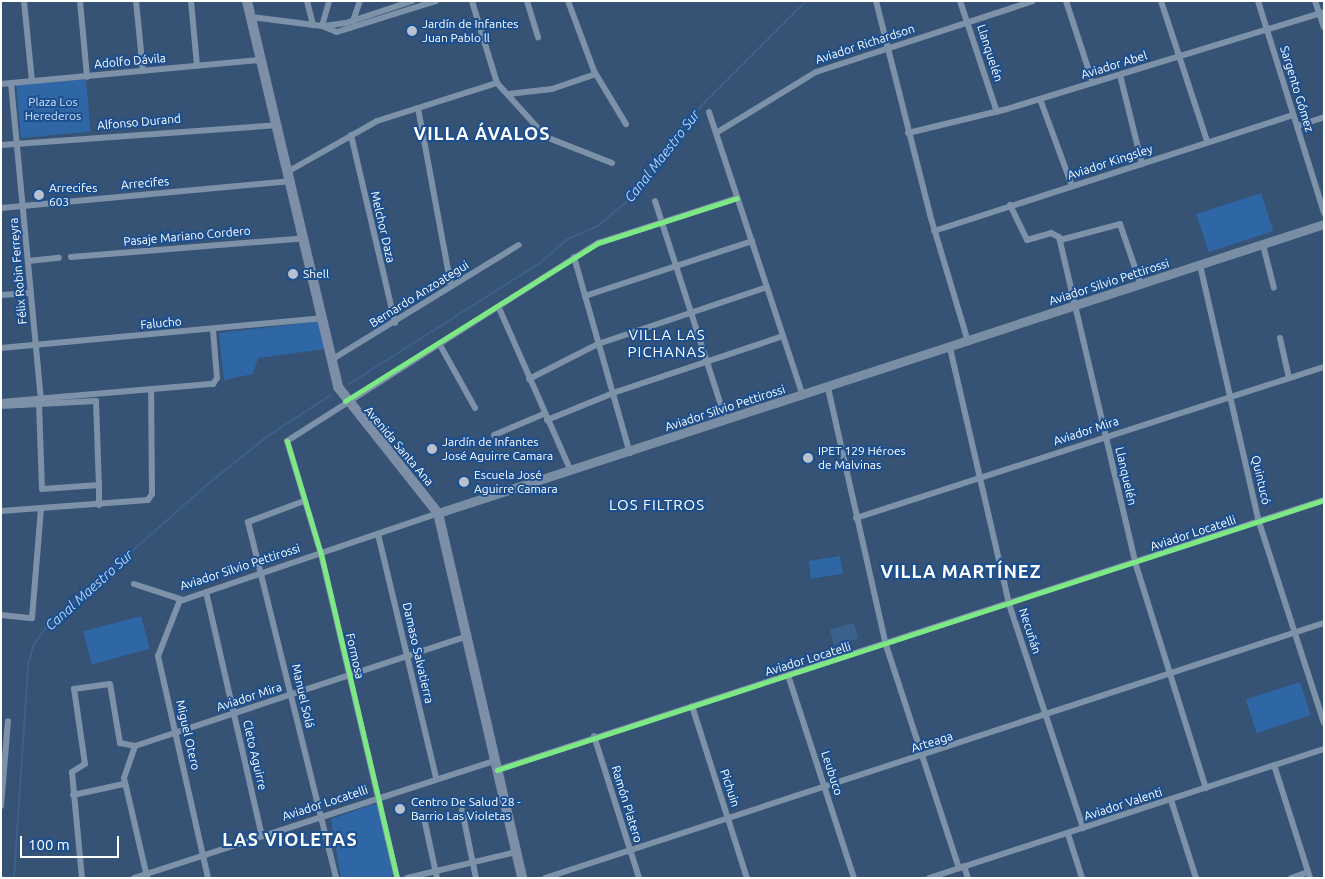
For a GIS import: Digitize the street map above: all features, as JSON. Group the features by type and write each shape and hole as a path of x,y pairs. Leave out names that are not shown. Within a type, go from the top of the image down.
{"main road":[{"name":"Avenida Santa Ana","path":"247,1 305,238 336,380 345,401 438,514 522,878"},
{"name":"Aviador Silvio Pettirossi","path":"438,514 630,453 1324,224"}],"street":[{"path":"24,1 32,81"},
{"path":"80,1 87,77"},
{"path":"136,1 143,72"},
{"path":"191,1 197,66"},
{"path":"308,1 313,25"},
{"path":"322,26 329,1"},
{"path":"353,21 360,1"},
{"path":"322,26 353,21 412,1"},
{"path":"251,17 322,26 341,31 436,1"},
{"path":"472,1 497,83 546,137 612,163"},
{"path":"527,1 538,37"},
{"path":"568,1 596,74 626,124"},
{"path":"876,1 934,231 968,342"},
{"name":"Llanquelén","path":"960,1 997,112"},
{"name":"Aviador Richardson","path":"716,133 811,74 1033,1"},
{"path":"1066,1 1093,83"},
{"path":"1161,1 1207,141"},
{"name":"Sargento Gómez","path":"1258,1 1324,212"},
{"path":"1315,1 1322,13 1324,27"},
{"name":"Aviador Abel","path":"908,133 997,112 1322,13"},
{"name":"Adolfo Dávila","path":"1,84 261,60"},
{"path":"508,94 552,89 596,74"},
{"path":"1120,75 1142,164"},
{"name":"Félix Robin Ferreyra","path":"11,83 36,345 40,401 42,489 99,486"},
{"path":"290,176 351,135 418,108 497,83"},
{"path":"1040,99 1072,186"},
{"path":"418,108 451,286"},
{"path":"709,112 803,396"},
{"name":"Aviador Kingsley","path":"934,231 1207,141 1293,115"},
{"path":"1297,126 1324,118"},
{"name":"Alfonso Durand","path":"1,145 278,125"},
{"name":"Melchor Daza","path":"351,135 395,323"},
{"name":"Arrecifes","path":"1,208 290,176"},
{"path":"345,401 440,345 574,257 608,238 737,198"},
{"path":"655,201 726,421"},
{"path":"1010,205 1027,240 1051,233 1060,240 1120,224 1141,285"},
{"name":"Pasaje Mariano Cordero","path":"71,257 305,238"},
{"name":"Llanquelén","path":"1060,240 1134,562 1206,788"},
{"path":"584,296 752,241"},
{"name":"Bernardo Anzoategui","path":"331,360 395,323 451,286 519,245"},
{"path":"1263,245 1274,288"},
{"path":"574,257 630,453"},
{"path":"28,261 59,258"},
{"name":"Quintucó","path":"1200,266 1259,522 1292,634 1324,723"},
{"path":"529,379 598,344 767,287"},
{"path":"1,296 31,293"},
{"path":"499,308 571,471"},
{"name":"Falucho","path":"1,348 213,330 322,318"},
{"path":"1,406 213,384 218,378 213,330"},
{"path":"494,435 783,336"},
{"path":"1280,338 1289,378"},
{"path":"440,345 475,408"},
{"name":"Necuñán","path":"950,348 1009,604 1082,828"},
{"name":"Aviador Mira","path":"856,518 1324,367"},
{"path":"828,388 886,645 920,758 968,878"},
{"path":"1,511 141,502 152,496 151,390"},
{"path":"1,402 96,401 99,505"},
{"name":"Formosa","path":"345,401 287,441 321,554 397,878"},
{"name":"Aviador Locatelli","path":"134,878 146,876 203,855 320,818 436,777 496,766 886,645 1324,500"},
{"name":"Manuel Solá","path":"304,501 249,519 336,878"},
{"path":"1,615 32,618 41,509"},
{"name":"Aviador Silvio Pettirossi","path":"134,584 180,600 438,514"},
{"name":"Damaso Salvatierra","path":"378,534 436,777"},
{"name":"Cleto Aguirre","path":"206,592 262,836"},
{"name":"Miguel Otero","path":"180,600 158,656 208,878"},
{"name":"Arteaga","path":"545,878 920,758 1324,623"},
{"name":"Aviador Mira","path":"74,795 72,772 84,764 74,689 110,684 122,744 135,746 467,636"},
{"name":"Leubuco","path":"788,675 854,878"},
{"name":"Pichuin","path":"692,706 747,878"},
{"path":"1,806 3,762 8,721"},
{"name":"Ramón Platero","path":"594,736 639,878"},
{"path":"135,746 124,784 146,876"},
{"name":"Aviador Valenti","path":"929,878 1324,749"},
{"path":"1274,765 1309,875 1291,878"},
{"path":"82,878 74,795 124,784"},
{"path":"1171,800 1196,878"},
{"path":"462,810 476,878"},
{"path":"424,818 436,874"},
{"path":"1068,834 1082,878"},
{"path":"407,878 436,874 473,862 516,852"}],"green space":[{"name":"Plaza Los Herederos","path":"86,79 91,132 21,138 16,85"},
{"path":"1261,193 1273,231 1209,252 1196,214"},
{"path":"321,321 326,349 258,358 253,374 224,380 219,333"},
{"path":"840,556 843,574 811,579 808,561"},
{"path":"141,616 150,649 92,664 83,632"},
{"path":"1300,682 1311,715 1257,733 1246,700"},
{"path":"374,804 379,807 393,874 390,878 341,878 331,819"}],"shaded area":[{"path":"854,623 858,638 834,645 830,629"}],"waterway":[{"name":"Canal Maestro Sur","path":"349,384 541,262 566,240 599,225 630,199 687,120 806,1"},
{"name":"Canal Maestro Sur","path":"14,878 28,665 33,646 45,628 209,483 265,438 331,395"}],"cycle path":[{"path":"345,401 598,243 737,198"},
{"path":"287,441 321,554 397,878"},
{"path":"497,770 1324,500"}],"place":[{"name":"Jardín de Infantes Juan Pablo ll","path":"412,31"},
{"name":"Arrecifes 603","path":"39,195"},
{"name":"Shell","path":"293,274"},
{"name":"Jardín de Infantes José Aguirre Camara","path":"432,449"},
{"name":"IPET 129 Héroes de Malvinas","path":"808,458"},
{"name":"Escuela José Aguirre Camara","path":"464,482"},
{"name":"Centro De Salud 28 - Barrio Las Violetas","path":"400,809"}],"district":[{"name":"VILLA ÁVALOS","path":"482,133"},
{"name":"VILLA LAS PICHANAS","path":"667,342"},
{"name":"LOS FILTROS","path":"657,505"},
{"name":"VILLA MARTÍNEZ","path":"961,571"},
{"name":"LAS VIOLETAS","path":"290,839"}]}
